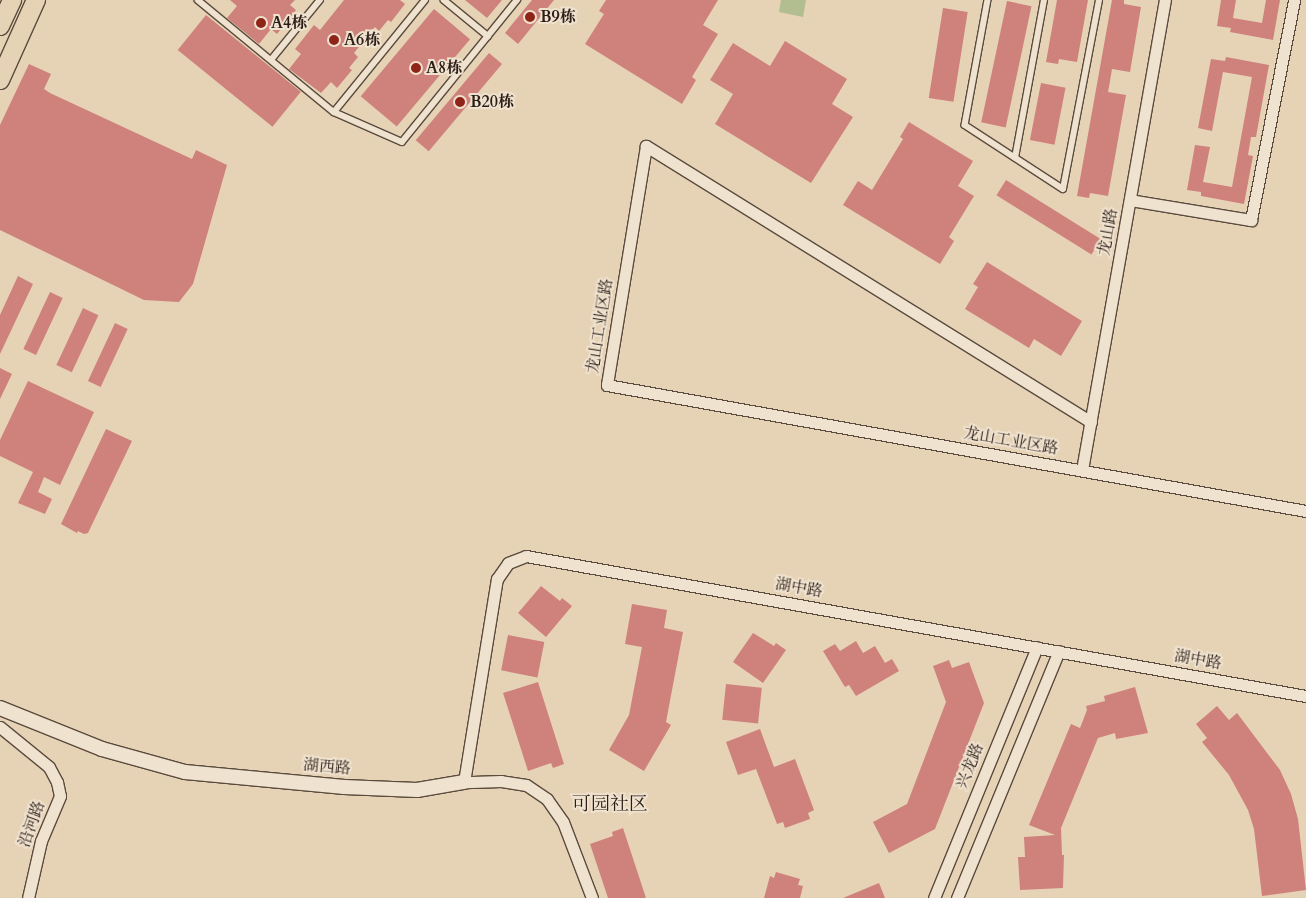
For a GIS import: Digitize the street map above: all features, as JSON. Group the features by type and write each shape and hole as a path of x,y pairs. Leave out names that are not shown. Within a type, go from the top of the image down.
{"main road":[{"path":"0,26 12,0"},
{"path":"0,80 36,0"}],"street":[{"name":"龙山路","path":"1082,470 1165,0"},
{"path":"1130,200 1251,220 1294,0"},
{"name":"龙山工业区路","path":"1091,422 646,146 607,385 1306,512"},
{"name":"湖中路","path":"464,782 497,579 508,563 526,556 1306,696"},
{"name":"兴龙路","path":"934,898 1037,647"},
{"path":"957,898 1059,651"},
{"name":"湖西路","path":"0,708 102,750 185,772 344,786 417,790 464,782 501,780 526,786 547,799 563,822 592,898"},
{"name":"沿河路","path":"0,726 49,767 57,782 60,796 41,841 28,898"}],"lane":[{"path":"198,0 334,112 402,142 517,0"},
{"path":"205,6 210,0"},
{"path":"271,60 320,0"},
{"path":"334,112 425,0"},
{"path":"444,0 488,36"},
{"path":"988,0 965,125 1063,189 1099,0"},
{"path":"1015,158 1044,0"}],"green space":[{"path":"781,0 806,0 803,17 779,12"}],"building":[{"name":"A4栋","path":"230,0 295,0 290,5 296,10 277,34 271,29 259,44 227,18 237,6"},
{"name":"A6栋","path":"344,0 400,0 405,4 391,22 388,20 379,31 375,27 354,53 358,57 349,68 352,70 337,88 331,82 321,93 289,69 301,54 295,49 314,25 320,30"},
{"path":"465,0 502,0 487,18"},
{"name":"B9栋","path":"532,0 554,0 518,44 505,33"},
{"path":"606,0 718,0 703,25 718,34 692,77 696,80 682,104 585,44 604,14 599,11"},
{"path":"1057,0 1088,0 1077,62 1059,59 1058,64 1046,62"},
{"path":"1112,0 1124,0 1124,4 1141,7 1130,72 1112,69 1108,92 1126,95 1108,196 1090,193 1089,198 1077,196"},
{"path":"1221,0 1236,0 1233,18 1262,23 1266,0 1280,0 1273,40 1230,32 1231,28 1217,26"},
{"path":"1007,1 1031,6 1006,127 981,122"},
{"path":"943,8 968,12 953,102 929,98"},
{"name":"A8栋","path":"434,9 470,39 397,127 361,96"},
{"path":"206,15 301,92 272,127 178,50"},
{"path":"785,41 847,79 832,104 853,117 811,183 715,124 733,94 710,80 733,43 770,66"},
{"name":"B20栋","path":"489,53 502,64 429,151 416,140"},
{"path":"1226,57 1269,65 1256,137 1251,137 1248,155 1253,156 1244,204 1201,196 1201,192 1187,190 1195,145 1210,147 1203,182 1232,187 1252,77 1223,72 1212,131 1198,128 1211,59 1225,61"},
{"path":"29,64 51,74 44,89 50,93 192,159 196,150 227,165 193,284 179,302 144,300 0,230 0,125"},
{"path":"1041,83 1066,88 1054,145 1030,140"},
{"path":"909,122 973,161 958,186 974,196 949,237 954,241 940,264 843,205 858,181 872,190 903,139 900,137"},
{"path":"1006,180 1101,239 1091,255 996,195"},
{"path":"987,262 1082,321 1061,356 1034,339 1029,348 965,309 978,287 973,284"},
{"path":"18,276 33,284 0,354 0,315"},
{"path":"50,292 63,298 36,355 23,349"},
{"path":"83,308 98,315 72,372 56,365"},
{"path":"115,323 128,329 101,387 88,381"},
{"path":"0,368 12,374 0,399"},
{"path":"28,381 94,412 60,485 44,477 38,492 52,499 45,514 18,503 33,472 0,456 0,440"},
{"path":"106,429 132,441 88,533 84,534 78,531 77,533 61,524"},
{"path":"541,586 560,601 562,598 572,606 546,637 518,613"},
{"path":"632,604 667,610 664,628 683,632 666,722 671,725 644,771 609,750 629,715 642,647 625,644"},
{"path":"753,633 774,646 776,643 786,650 763,683 733,662"},
{"path":"508,635 544,642 537,677 501,670"},
{"path":"856,641 863,653 875,646 885,663 892,659 899,671 856,696 849,685 845,687 823,651 835,644 840,651"},
{"path":"949,660 952,668 969,662 984,703 935,829 889,853 873,822 907,804 946,702 933,666"},
{"path":"538,682 564,764 553,768 551,763 528,771 503,693"},
{"path":"726,684 762,688 758,724 722,720"},
{"path":"1135,687 1148,733 1116,739 1115,733 1098,738 1061,828 1062,855 1064,855 1063,888 1020,890 1018,857 1025,857 1024,837 1055,835 1029,825 1071,724 1080,728 1087,710 1086,706 1105,701 1104,696"},
{"path":"1217,706 1229,720 1237,713 1280,770 1291,794 1298,819 1306,890 1262,896 1254,829 1248,810 1229,775 1202,742 1207,738 1196,724"},
{"path":"760,729 774,767 795,759 814,810 808,813 810,819 785,828 783,822 777,824 756,769 738,775 726,742"},
{"path":"623,828 646,898 608,898 590,844 613,836 612,832"},
{"path":"776,872 800,879 798,885 803,886 800,898 764,898 770,876 774,878"},
{"path":"879,883 885,898 843,898"}],"place":[{"name":"B9栋","path":"530,17"},
{"name":"A4栋","path":"261,23"},
{"name":"A6栋","path":"334,40"},
{"name":"A8栋","path":"416,68"},
{"name":"B20栋","path":"460,102"}],"district":[{"name":"可园社区","path":"610,805"}]}
